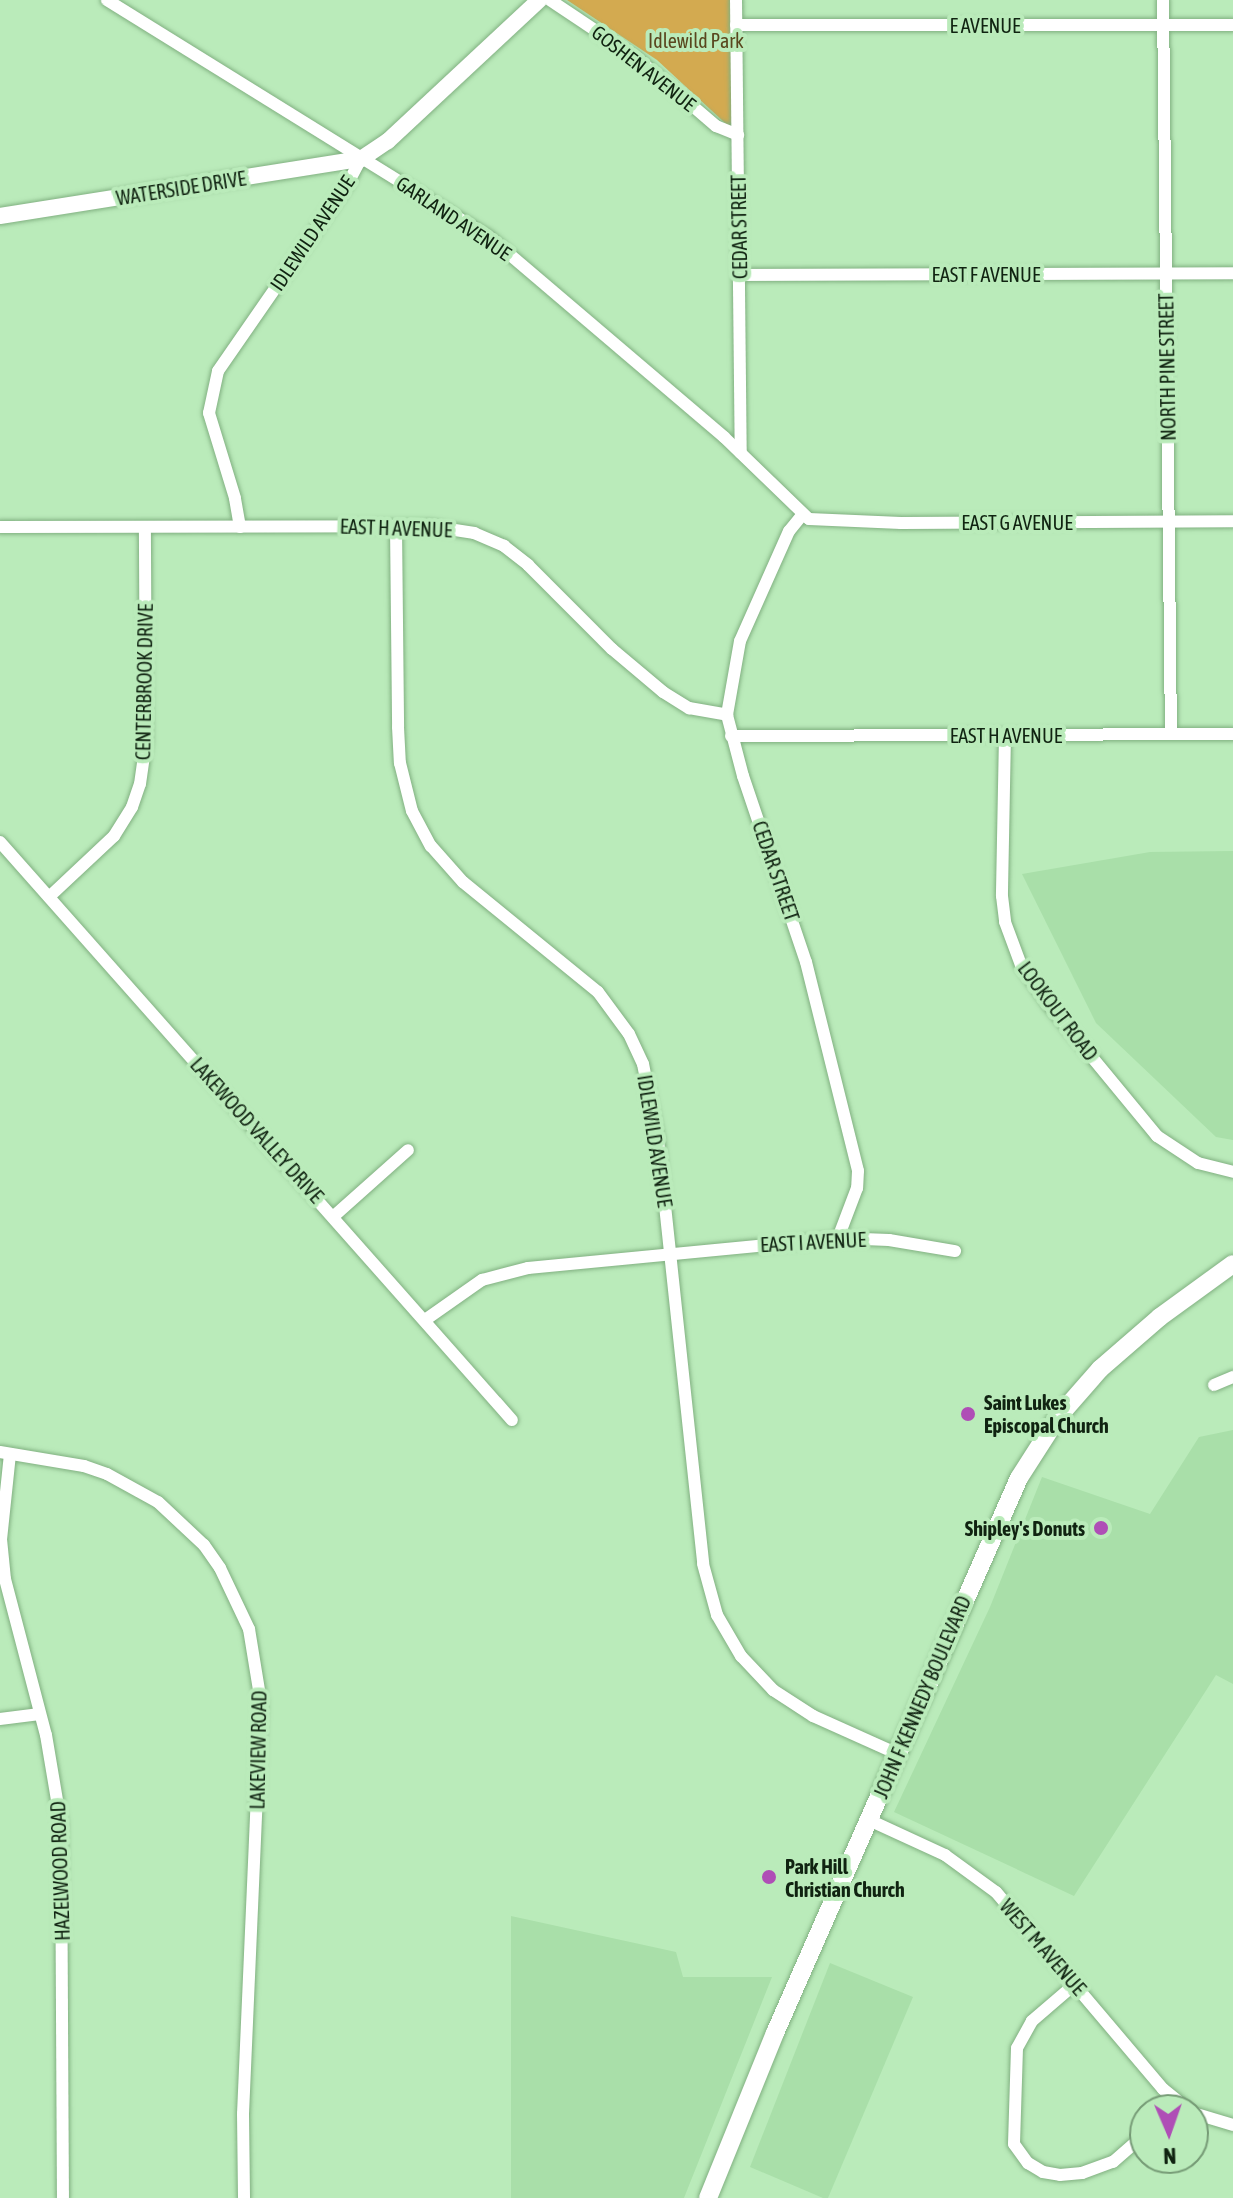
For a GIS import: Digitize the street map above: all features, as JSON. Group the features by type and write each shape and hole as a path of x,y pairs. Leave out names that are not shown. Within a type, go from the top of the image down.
{"main road":[{"name":"JOHN F KENNEDY BOULEVARD","path":"708,2198 1019,1478 1053,1425 1100,1369 1127,1344 1233,1264"}],"street":[{"name":"GARLAND AVENUE","path":"107,0 488,236 741,453 803,514"},
{"name":"IDLEWILD AVENUE","path":"240,527 235,498 209,413 215,382 233,348 315,233 361,159 388,141 539,0"},
{"name":"GOSHEN AVENUE","path":"550,0 638,59 716,126 738,135"},
{"name":"CEDAR STREET","path":"736,0 741,453"},
{"name":"NORTH PINE STREET","path":"1163,0 1171,734"},
{"name":"E AVENUE","path":"736,25 1233,25"},
{"name":"WATERSIDE DRIVE","path":"0,216 361,159"},
{"name":"EAST F AVENUE","path":"739,275 1233,273"},
{"name":"CEDAR STREET","path":"803,514 789,531 740,641 727,715 731,736 806,962 858,1171 857,1188 838,1238"},
{"name":"EAST G AVENUE","path":"803,514 820,522 1233,521"},
{"name":"IDLEWILD AVENUE","path":"396,526 398,739 404,785 412,811 443,862 579,974 613,1010 629,1034 652,1097 703,1564 722,1625 741,1656 773,1690 813,1716 898,1754"},
{"name":"EAST H AVENUE","path":"0,527 396,526 441,527 474,533 504,546 528,565 612,649 654,685 689,708 727,715"},
{"name":"CENTERBROOK DRIVE","path":"49,897 114,836 132,807 140,784 146,742 145,527"},
{"name":"EAST H AVENUE","path":"731,736 1233,734"},
{"name":"LOOKOUT ROAD","path":"1005,735 1002,896 1005,922 1021,965 1049,1005 1157,1136 1198,1163 1233,1172"},
{"name":"LAKEWOOD VALLEY DRIVE","path":"0,842 512,1420"},
{"path":"334,1216 408,1150"},
{"name":"EAST I AVENUE","path":"425,1320 464,1289 506,1271 838,1238 889,1240 955,1251"},
{"path":"1214,1385 1233,1377"},
{"name":"HAZELWOOD ROAD","path":"5,1453 2,1554 40,1714 61,1824 63,2198"},
{"name":"LAKEVIEW ROAD","path":"5,1453 84,1466 117,1479 158,1502 204,1545 220,1568 249,1629 261,1702 243,2114 244,2198"},
{"path":"0,1719 40,1714"},
{"name":"WEST M AVENUE","path":"869,1820 945,1855 977,1876 1014,1911 1162,2094"},
{"path":"1075,1984 1032,2021 1017,2048 1012,2126 1017,2152 1043,2172 1082,2173 1113,2162 1129,2148"},
{"name":"WEST M AVENUE","path":"1209,2117 1233,2125"}],"shaded area":[{"path":"1233,851 1233,1140 1216,1137 1096,1023 1022,874 1150,852"},
{"path":"1233,1430 1233,1684 1216,1675 1074,1896 894,1812 990,1607 1042,1477 1150,1514 1199,1437"},
{"path":"511,1916 676,1952 683,1977 772,1977 684,2198 511,2198"},
{"path":"830,1963 913,1997 828,2198 823,2198 750,2167"}],"green space":[{"name":"Idlewild Park","path":"567,0 736,0 738,135 657,60"}],"place":[{"name":"Saint Lukes Episcopal Church","path":"968,1414"},
{"name":"Shipley's Donuts","path":"1101,1528"},
{"name":"Park Hill Christian Church","path":"769,1877"}]}
